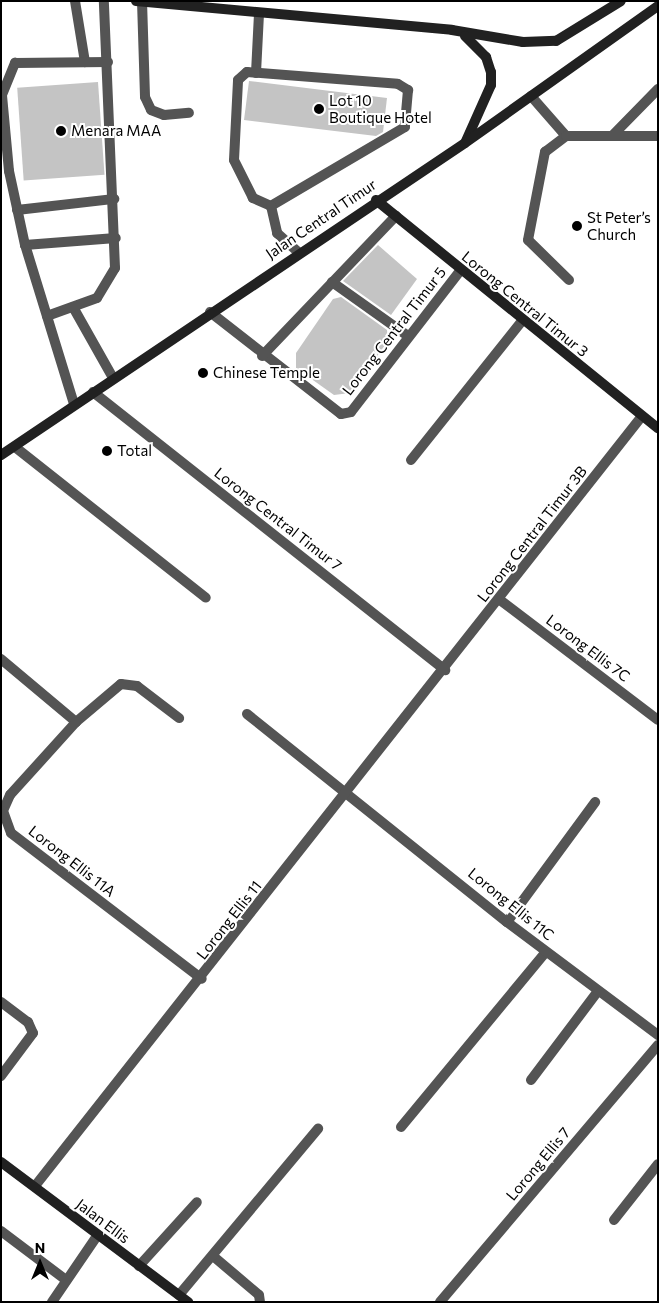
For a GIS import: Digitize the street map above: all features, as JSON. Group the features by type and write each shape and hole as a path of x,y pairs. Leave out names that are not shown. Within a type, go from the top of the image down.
{"main road":[{"path":"136,1 228,6 259,12 460,33 489,40 556,41 621,1"},
{"name":"Jalan Central Timur","path":"1,455 298,252 465,143 658,6"},
{"path":"460,33 486,57 491,72 491,85 465,143"},
{"name":"Lorong Central Timur 3","path":"376,200 460,271 658,428"},
{"name":"Jalan Ellis","path":"1,1162 35,1186 97,1236 188,1302"}],"street":[{"path":"76,1 86,62"},
{"path":"47,316 97,298 115,268 116,238 104,1"},
{"path":"142,2 145,97 151,110 164,115 189,113"},
{"path":"256,73 259,12"},
{"path":"74,404 25,245 17,210 2,95 7,74 15,63 108,62"},
{"path":"247,72 398,84 408,90 407,121 400,131 271,206 252,198 234,160 238,80 247,72"},
{"path":"612,136 658,89"},
{"path":"531,96 566,136"},
{"path":"569,280 528,240 545,152 566,136 658,136"},
{"path":"17,210 114,199"},
{"path":"271,206 277,233 298,252"},
{"path":"262,356 396,216"},
{"path":"25,245 116,238"},
{"name":"Lorong Central Timur 5","path":"210,312 262,356 340,414 351,412 460,271"},
{"path":"332,282 408,336"},
{"path":"73,307 113,378"},
{"path":"411,460 522,321"},
{"name":"Lorong Central Timur 7","path":"93,392 445,670"},
{"name":"Lorong Central Timur 3B","path":"445,670 642,416"},
{"path":"15,447 206,598"},
{"name":"Lorong Ellis 7C","path":"500,600 658,720"},
{"path":"1,659 62,707 76,722"},
{"name":"Lorong Ellis 11","path":"35,1186 202,979 445,670"},
{"name":"Lorong Ellis 11A","path":"179,718 137,686 121,684 76,722 10,795 3,811 12,833 202,979"},
{"name":"Lorong Ellis 11C","path":"247,714 507,922 658,1035"},
{"path":"507,922 595,802"},
{"path":"401,1127 546,952"},
{"path":"531,1080 598,991"},
{"path":"1,1002 28,1022 33,1032 1,1076"},
{"name":"Lorong Ellis 7","path":"440,1302 658,1045"},
{"path":"179,1295 318,1129"},
{"path":"614,1220 658,1164"},
{"path":"139,1266 198,1202"},
{"path":"1,1231 66,1280"},
{"path":"52,1302 97,1236"},
{"path":"213,1256 259,1295 260,1302"}],"building":[{"name":"Lot 10 Boutique Hotel","path":"249,81 387,98 383,132 376,136 244,120"},
{"name":"Menara MAA","path":"98,82 104,175 24,180 17,88"},
{"path":"378,245 417,279 391,315 343,281"},
{"path":"341,297 387,330 388,341 350,393 334,395 296,368 296,353 333,299"}],"place":[{"name":"Lot 10 Boutique Hotel","path":"319,109"},
{"name":"Menara MAA","path":"61,131"},
{"name":"St Peter’s Church","path":"577,226"},
{"name":"Chinese Temple","path":"203,373"},
{"name":"Total","path":"107,451"}]}
